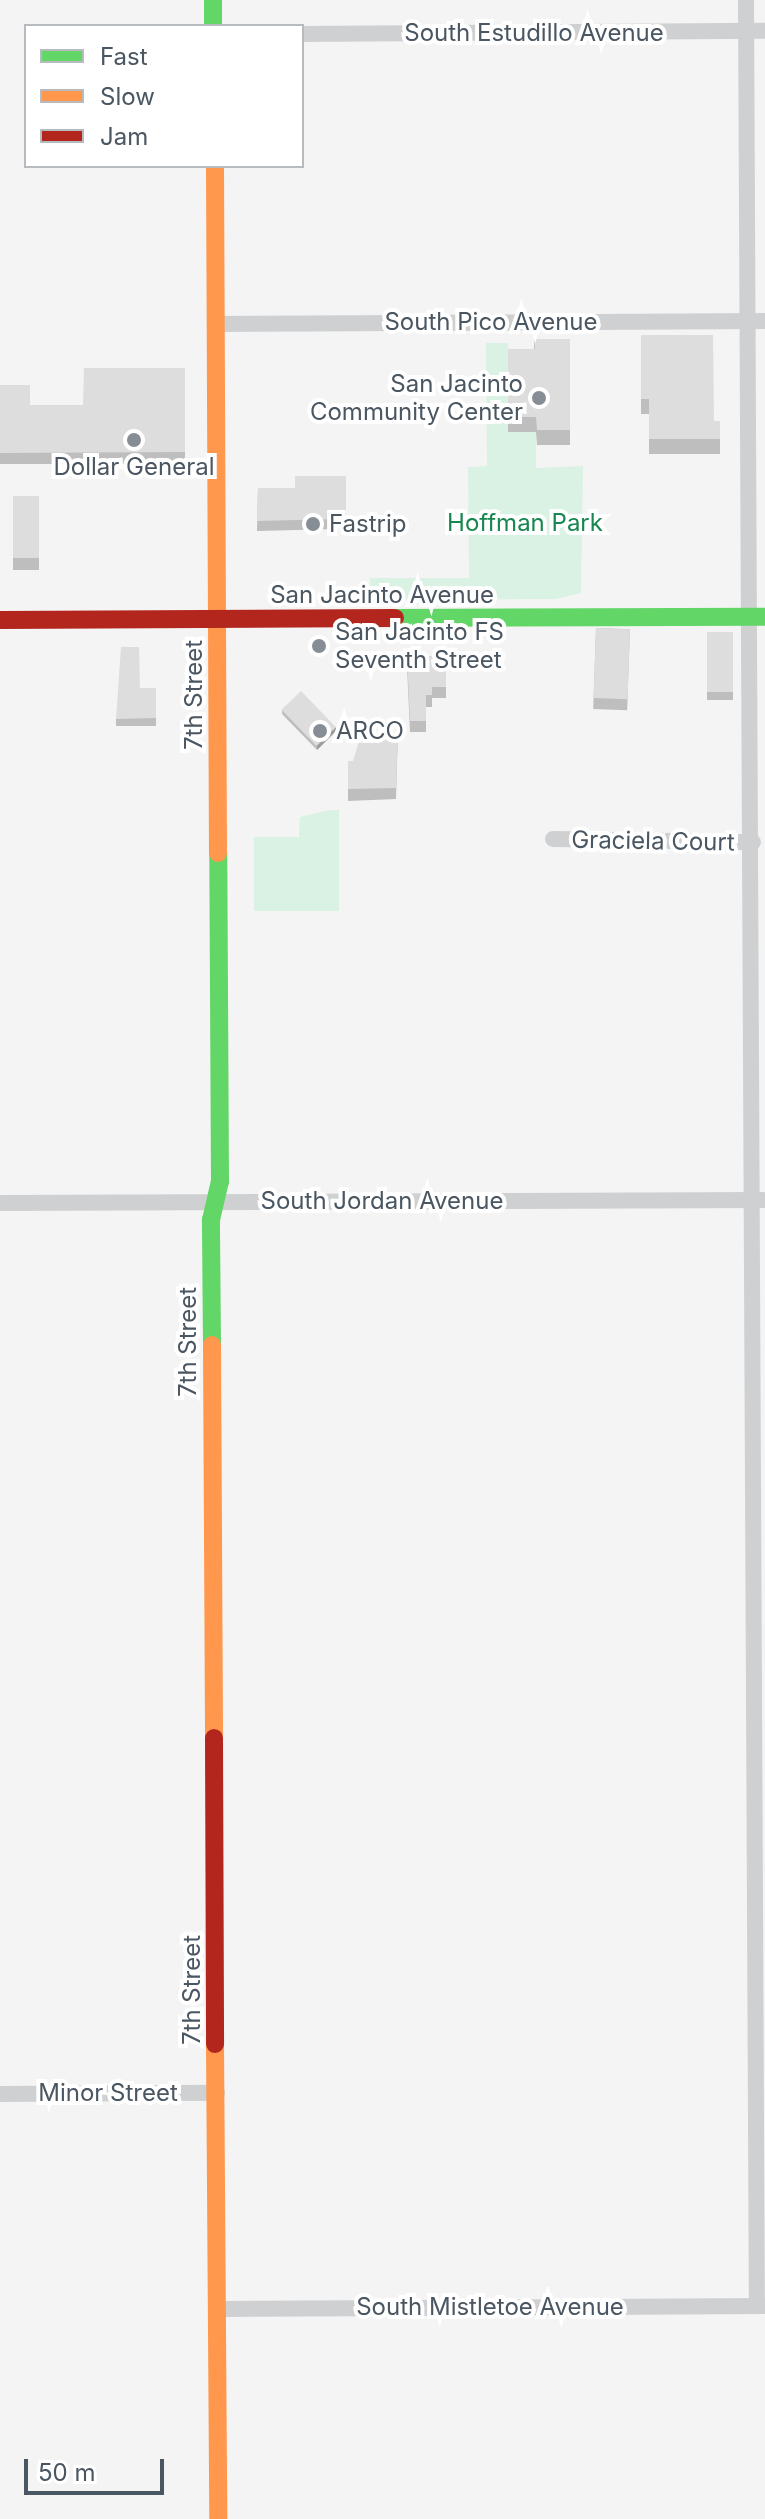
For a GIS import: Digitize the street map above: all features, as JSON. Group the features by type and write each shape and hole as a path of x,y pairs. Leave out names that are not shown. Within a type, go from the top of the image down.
{"street":[{"path":"213,0 213,24"},
{"path":"746,0 757,321 758,617 753,842 759,910 761,2306"},
{"name":"South Estudillo Avenue","path":"304,34 765,31"},
{"name":"7th Street","path":"215,168 220,1182 211,1236 218,2519"},
{"name":"South Pico Avenue","path":"216,324 757,321"},
{"name":"San Jacinto Avenue","path":"0,620 758,617"},
{"name":"Graciela Court","path":"553,839 753,842"},
{"name":"South Jordan Avenue","path":"0,1203 760,1200"},
{"name":"Minor Street","path":"0,2094 217,2093"},
{"name":"South Mistletoe Avenue","path":"216,2309 761,2306"}],"green space":[{"name":"Hoffman Park","path":"486,343 508,343 508,432 536,432 536,468 583,466 581,593 556,599 379,600 370,594 370,578 469,578 468,467 487,466"},
{"path":"339,810 339,911 254,911 254,837 299,837 300,817"}],"building":[{"path":"641,335 713,335 714,421 720,421 720,439 649,439 649,399 641,399"},
{"name":"San Jacinto Community Center","path":"534,339 570,339 570,430 537,430 536,417 508,417 508,349 535,349"},
{"path":"84,368 185,368 185,452 0,453 0,385 30,385 30,405 83,405"},
{"path":"295,476 346,476 346,514 336,514 336,519 257,521 258,488 295,488"},
{"path":"13,496 39,496 39,558 13,558"},
{"path":"596,628 630,629 628,699 594,698"},
{"path":"707,632 733,632 733,692 707,692"},
{"path":"121,647 139,647 140,688 156,688 156,718 116,719"},
{"path":"407,656 433,656 433,666 446,666 446,687 432,687 432,695 426,695 426,721 410,721"},
{"path":"301,691 336,727 316,746 282,710"},
{"path":"398,732 396,788 348,789 348,761 353,761 359,741"}],"traffic: fast":[{"path":"213,0 213,24"},
{"path":"395,618 765,617"},
{"path":"212,1345 211,1220 220,1182 218,853"}],"traffic: slow":[{"path":"215,168 218,853"},
{"path":"212,1345 214,1738"},
{"path":"215,2044 218,2519"}],"traffic: jam":[{"path":"0,620 395,618"},
{"path":"214,1738 215,2044"}],"place":[{"name":"San Jacinto Community Center","path":"539,398"},
{"name":"Dollar General","path":"134,440"},
{"name":"Fastrip","path":"313,524"},
{"name":"San Jacinto FS Seventh Street","path":"319,646"},
{"name":"ARCO","path":"320,731"}]}
